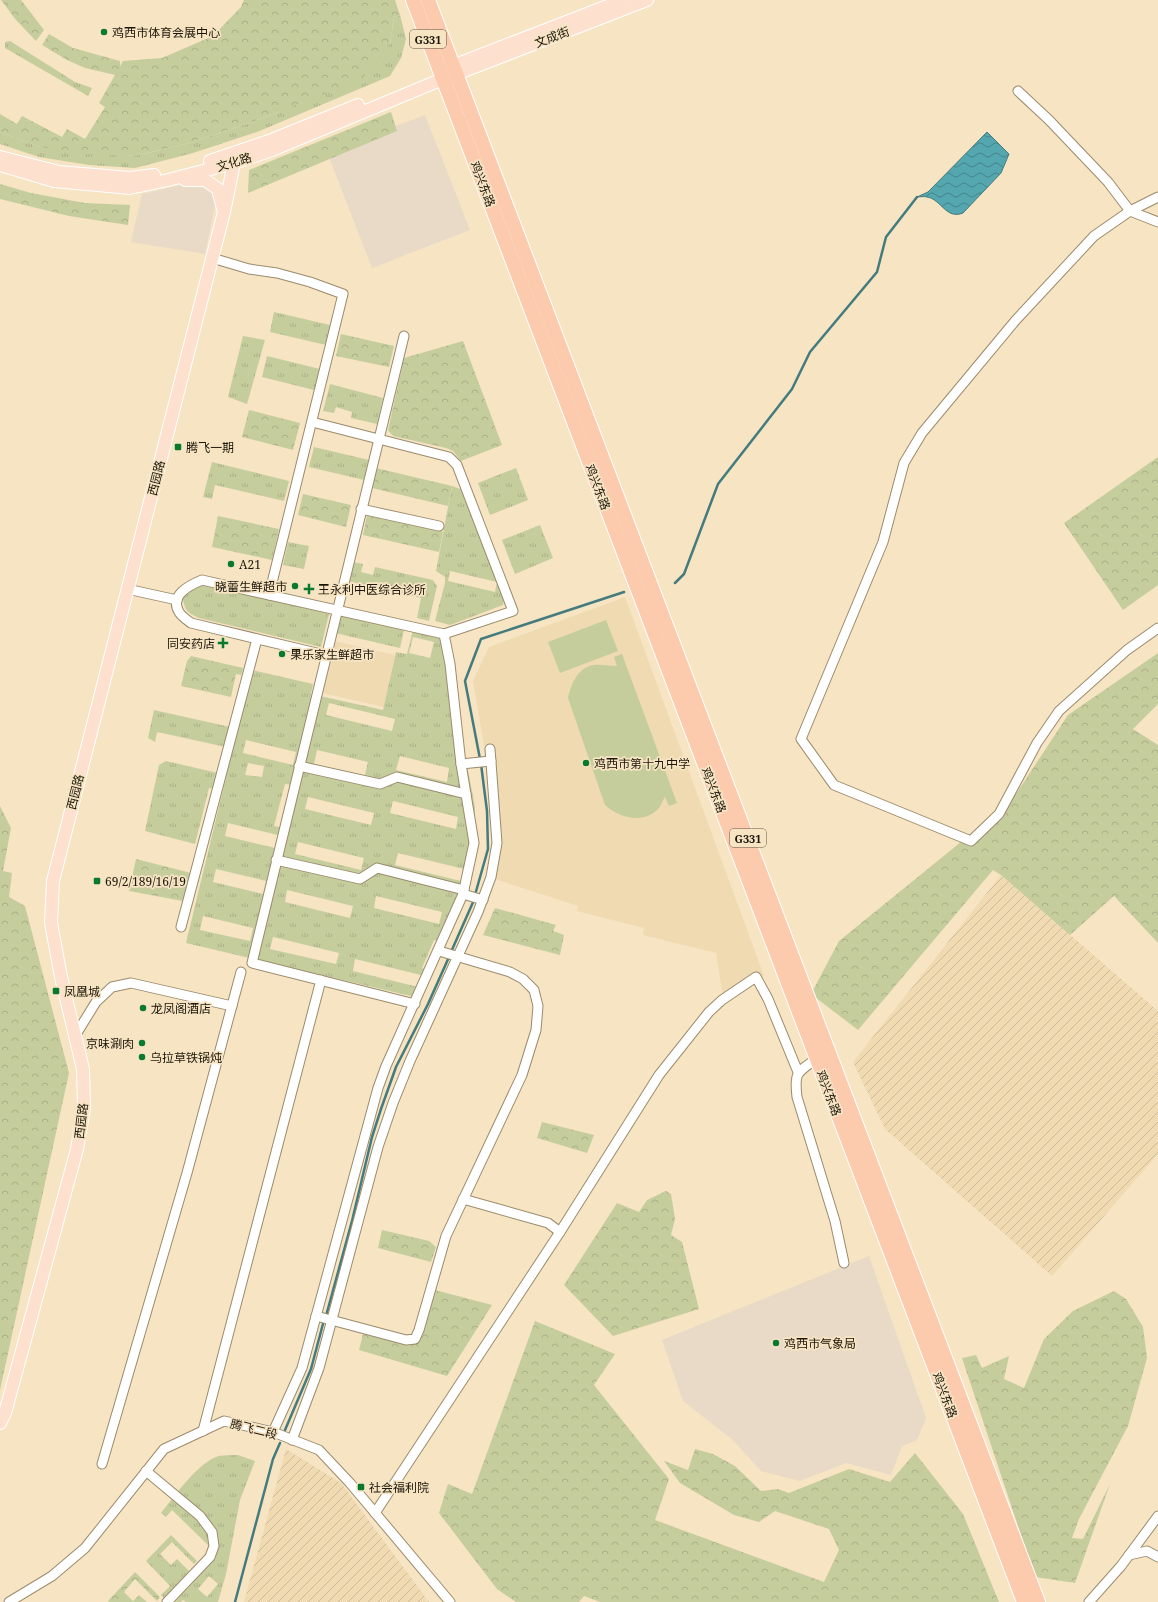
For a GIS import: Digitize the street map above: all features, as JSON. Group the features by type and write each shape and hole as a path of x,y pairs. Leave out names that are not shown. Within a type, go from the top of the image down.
{"highway":[{"name":"鸡兴东路","path":"413,0 1024,1602"},
{"name":"鸡兴东路","path":"428,0 1038,1602"}],"main road":[{"name":"文成街","path":"455,70 623,0"},
{"name":"文成街","path":"455,70 647,0"},
{"name":"文化路","path":"0,157 59,172 130,178 165,173 272,150 455,70"},
{"name":"文化路","path":"0,165 54,181 130,188 168,180 234,158"},
{"name":"西园路","path":"0,1423 77,1149 84,1108 83,1069 61,977 51,923 53,881 224,212 234,158"},
{"path":"168,180 205,180 218,190 224,212"}],"street":[{"path":"1018,91 1049,120 1108,182 1130,211 1158,222"},
{"path":"1158,197 1130,211 1094,236 1015,321 922,433 904,463 883,542 801,739 834,785 971,841 999,814 1037,743 1059,711 1127,650 1158,628"},
{"path":"212,258 249,269 277,273 310,282 343,294 269,595"},
{"path":"404,336 325,655 252,963 415,1004"},
{"path":"312,422 449,457 456,465 513,611 444,634 202,580 187,586 177,600 178,612 191,623 325,655"},
{"path":"361,510 439,526"},
{"path":"128,589 177,600"},
{"path":"273,1432 303,1363 378,1088 386,1066 439,951 464,892 474,843 461,764 450,664 444,634"},
{"path":"181,927 257,639"},
{"path":"292,1440 319,1368 378,1147 393,1103 410,1061 483,900 491,877 496,843 490,749"},
{"path":"461,764 491,761"},
{"path":"299,766 380,784 397,777 466,794"},
{"path":"276,860 360,879 377,868 464,892 483,900"},
{"path":"316,1316 406,1340 415,1338 419,1330 446,1236 522,1075 536,1030 538,1006 534,990 523,979 510,972 439,951"},
{"path":"102,1464 187,1173 241,972"},
{"path":"375,1513 560,1232 659,1075 709,1012 722,1000 756,977 768,999 798,1072"},
{"path":"203,1431 320,980"},
{"path":"75,1036 96,1002 112,988 131,983 232,1006"},
{"path":"816,1059 798,1072 795,1081 797,1097 835,1221 844,1263"},
{"path":"463,1200 548,1223 560,1232"},
{"path":"303,1363 319,1368"},
{"path":"288,1400 305,1406"},
{"name":"腾飞二段","path":"8,1602 52,1576 85,1548 164,1450 224,1421 273,1432 319,1450 375,1513 450,1602"},
{"path":"146,1471 200,1516 212,1532 214,1546 210,1557 167,1602"},
{"path":"1088,1602 1130,1555 1158,1516"},
{"path":"1130,1555 1147,1551 1158,1557"}],"shaded area":[{"path":"425,115 470,230 372,268 327,152"},
{"path":"203,182 217,196 205,254 131,242 142,194 189,183"},
{"name":"鸡西市第十九中学","path":"625,597 764,976 723,996 716,953 643,935 644,928 577,911 578,906 495,879 501,845 473,681 489,647"},
{"path":"334,641 395,655 384,707 323,693"},
{"path":"1001,875 1158,1011 1158,1154 1052,1276 885,1129 853,1062"},
{"path":"869,1256 926,1418 917,1440 902,1446 891,1475 846,1463 800,1481 761,1471 733,1440 683,1401 662,1340"},
{"path":"286,1449 341,1483 429,1602 244,1602"}],"green space":[{"path":"1,0 21,0 44,30 36,41 16,20"},
{"path":"244,0 395,0 400,15 394,17 390,43 361,80 252,122 186,144 134,156 87,154 40,147 0,132 0,114 17,124 22,116 62,137 67,129 85,139 105,107 99,103 115,75 85,68 67,60 42,45 49,34 73,48 120,61 120,66 123,61 162,58 213,36 241,7"},
{"path":"400,15 406,39 401,58 390,76 257,132 193,153 135,168 89,165 39,157 0,144 0,132 40,147 134,156 186,144 278,112 390,43 394,17"},
{"path":"10,41 75,82 92,88 88,96 5,48 5,42"},
{"path":"391,112 397,131 248,193 249,170"},
{"path":"0,184 31,193 85,203 130,205 128,225 69,216 0,199"},
{"path":"274,312 330,325 326,345 270,332"},
{"path":"341,334 394,346 389,367 336,356"},
{"path":"243,336 265,340 247,404 228,397"},
{"path":"463,341 502,445 461,461 453,451 446,448 393,436 388,430 404,358"},
{"path":"267,356 320,369 314,390 262,377"},
{"path":"330,384 383,398 377,424 351,418 352,412 336,407 334,413 323,411"},
{"path":"249,410 300,423 293,450 242,437"},
{"path":"314,447 369,460 364,480 309,467"},
{"path":"1158,457 1158,585 1123,610 1064,523"},
{"path":"212,462 289,481 284,501 215,485 212,499 203,497"},
{"path":"376,468 452,486 448,506 372,488"},
{"path":"516,468 528,500 490,515 478,483"},
{"path":"452,486 463,490 472,511 470,513 505,595 503,605 450,625 435,621 445,583 445,577 436,571","holes":["450,571 497,582 495,592 448,581"]},
{"path":"303,494 351,505 346,527 298,515"},
{"path":"367,515 443,532 439,552 363,535"},
{"path":"218,516 279,529 272,560 212,547"},
{"path":"540,525 553,558 515,574 502,540"},
{"path":"288,542 309,546 304,569 283,565"},
{"path":"352,562 363,564 361,572 373,575 375,567 433,580 437,586 429,621 417,618 421,598 348,581"},
{"path":"203,584 329,614 321,647 199,618 192,615 186,609 183,599 189,590"},
{"path":"339,615 404,630 400,648 335,633"},
{"path":"606,620 618,651 560,673 548,642"},
{"path":"413,630 442,636 475,807 475,827 460,894 440,942 434,940 422,968 427,970 415,997 186,943 252,670 313,684 311,694 383,710 396,652 407,654","holes":["413,637 434,642 430,658 409,653","329,703 395,719 392,731 326,715","246,740 296,752 293,765 243,753","317,750 368,762 365,775 314,764","400,756 449,768 447,782 396,770","248,763 264,766 262,777 245,775","285,784 294,785 284,828 274,826","308,797 374,813 371,825 305,809","393,801 458,817 456,829 390,813","228,823 278,835 275,848 225,836","298,842 364,858 361,870 295,854","398,853 464,869 461,881 395,865","216,869 266,881 263,894 213,882","287,890 353,906 350,918 285,902","376,896 442,912 439,924 374,908","203,916 253,928 250,941 200,930","273,937 339,953 336,964 270,949","355,959 421,975 418,987 353,971"]},
{"path":"1158,653 1158,704 1133,729 1158,745 1158,943 1114,896 1070,935 1001,875 993,870 858,1030 811,994 839,941 956,846 1016,794 1068,715"},
{"path":"622,654 677,803 669,806 665,797 659,808 653,813 646,817 639,818 624,816 611,810 605,805 568,698 573,682 584,669 588,666 594,665 617,666 614,657"},
{"path":"191,656 243,668 241,675 236,674 231,697 181,686 187,661"},
{"path":"154,710 230,727 226,747 157,732 155,742 148,738"},
{"path":"166,761 218,773 215,789 209,788 195,844 145,831 159,765"},
{"path":"0,806 11,828 3,871 12,873 9,897 25,906 69,1073 0,1390"},
{"path":"136,859 195,874 188,902 129,891"},
{"path":"495,908 556,925 553,931 564,935 560,955 483,935"},
{"path":"542,1122 594,1135 587,1153 537,1138"},
{"path":"666,1191 671,1194 675,1219 671,1235 682,1242 699,1309 613,1336 564,1285 617,1203 639,1212 647,1200"},
{"path":"382,1230 429,1241 436,1247 431,1262 378,1248"},
{"path":"435,1290 492,1305 447,1376 359,1350 363,1334 407,1345 418,1343 423,1335"},
{"path":"1114,1291 1126,1299 1143,1327 1147,1358 1128,1426 1079,1519 1072,1538 1083,1539 1110,1484 1075,1583 1035,1577 962,1358 976,1355 982,1368 1009,1356 1004,1379 1024,1388 1044,1339 1073,1311"},
{"path":"535,1321 615,1354 594,1385 669,1479 655,1520 824,1582 839,1550 829,1529 775,1511 759,1522 734,1515 680,1483 664,1461 688,1470 695,1449 713,1454 735,1466 761,1491 778,1489 789,1493 849,1469 890,1482 915,1453 963,1514 999,1602 600,1602 584,1596 579,1602 516,1602 497,1589 439,1513 448,1484 472,1494"},
{"path":"238,1455 255,1461 240,1500 226,1574 218,1602 186,1602 183,1600 181,1602 175,1602 216,1558 209,1546 172,1510 166,1517 161,1513 187,1480 203,1465 211,1459 219,1456","holes":["209,1576 218,1584 207,1597 198,1589"]},
{"path":"171,1535 197,1561 194,1564 172,1542 160,1554 171,1565 177,1559 189,1571 164,1598 161,1595 170,1586 146,1561"},
{"path":"135,1572 160,1597 157,1601 135,1579 124,1592 133,1601 139,1595 147,1602 109,1602 108,1601"}],"water":[{"path":"987,132 1009,154 1001,173 963,213 952,214 932,199 917,197 928,192"}],"waterway":[{"path":"675,583 684,574 718,484 792,389 810,352 877,272 886,237 917,197"},
{"path":"480,759 465,681 481,639 624,592"},
{"path":"475,895 488,849 487,811 481,764"},
{"path":"451,952 474,900"},
{"path":"326,1316 352,1221 372,1137 381,1109 396,1067 428,1004 449,957"},
{"path":"285,1430 311,1369 324,1320"},
{"path":"235,1602 273,1459 280,1443"}],"place":[{"name":"鸡西市体育会展中心","path":"104,32"},
{"name":"腾飞一期","path":"178,447"},
{"name":"A21","path":"231,564"},
{"name":"晓蕾生鲜超市","path":"295,586"},
{"name":"王永利中医综合诊所","path":"309,589"},
{"name":"同安药店","path":"223,643"},
{"name":"果乐家生鲜超市","path":"282,654"},
{"name":"鸡西市第十九中学","path":"586,763"},
{"name":"69/2/189/16/19","path":"97,881"},
{"name":"凤凰城","path":"56,991"},
{"name":"龙凤阁酒店","path":"143,1008"},
{"name":"京味涮肉","path":"142,1043"},
{"name":"乌拉草铁锅炖","path":"142,1057"},
{"name":"鸡西市气象局","path":"776,1343"},
{"name":"社会福利院","path":"361,1487"}]}
